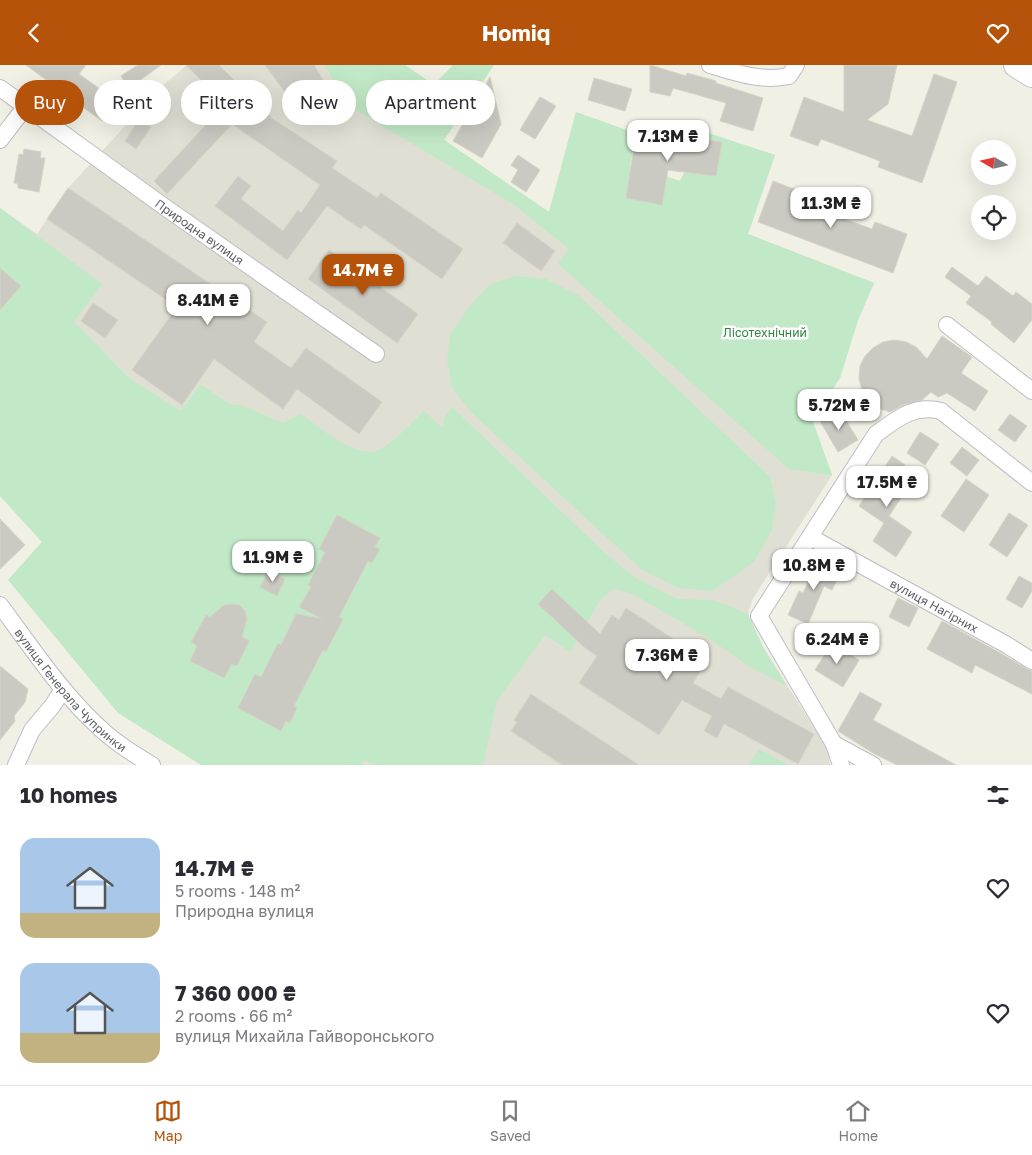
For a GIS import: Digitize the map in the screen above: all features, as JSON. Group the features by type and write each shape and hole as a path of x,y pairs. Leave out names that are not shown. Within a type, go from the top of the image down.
{"main road":[{"path":"1016,65 1032,75"}],"street":[{"path":"710,65 758,78 777,79 789,77 796,65"},
{"name":"Природна вулиця","path":"0,88 15,98"},
{"path":"0,140 15,120"},
{"name":"Природна вулиця","path":"52,125 166,208 376,355"},
{"path":"947,325 1032,391"},
{"path":"841,765 834,744 759,616 876,434 917,409 931,408 941,411 1032,483"},
{"name":"вулиця Нагірних","path":"810,537 1007,645 1032,661"},
{"name":"вулиця Генерала Чупринки","path":"0,605 63,689 102,730 125,749 152,765"},
{"path":"16,765 32,730 53,705 63,689"},
{"path":"834,744 873,765"}],"shaded area":[{"path":"187,65 405,65 427,80 366,80 366,125 454,125 444,140 549,212 576,112 629,131 637,129 630,165 680,181 705,132 775,155 748,234 874,283 858,320 840,378 812,419 832,475 752,600 748,614 763,647 828,750 830,765 201,765 8,580 42,542 0,496 0,208 37,234 68,188 126,125 171,125 171,80 169,80"},
{"path":"453,65 494,65 484,80 439,80"}],"green space":[{"name":"Лісотехнічний","path":"325,65 405,65 427,80 366,80 366,116 356,110 356,80 333,80"},
{"name":"Лісотехнічний","path":"453,65 494,65 484,80 439,80"},
{"name":"Лісотехнічний","path":"576,112 629,131 637,129 630,165 680,181 705,132 775,155 748,234 874,283 858,320 840,378 812,419 832,475 789,469 558,264 569,249 513,204 381,125 454,125 444,140 549,212"},
{"path":"0,208 102,284 74,322 129,378 181,411 200,384 231,405 241,405 283,423 301,414 340,441 363,451 373,451 389,444 424,411 443,428 444,418 452,407 607,555 636,578 677,599 713,600 748,614 763,647 787,686 752,668 708,638 633,594 613,589 600,600 570,652 545,635 497,701 483,765 376,765 365,760 362,765 201,765 118,713 8,580 42,542 0,496"},
{"path":"514,276 546,279 578,295 770,477 776,503 772,530 754,562 712,591 679,588 642,570 471,412 452,388 447,360 450,334 472,303 490,285"},
{"path":"759,749 789,765 748,765"}],"building":[{"path":"26,65 86,65 79,74 94,85 94,115 84,108 84,80 46,80"},
{"path":"138,65 161,65 140,80 124,80 121,76"},
{"path":"186,65 219,65 234,80 201,80"},
{"path":"265,65 314,65 323,80 282,80 282,88"},
{"path":"650,65 686,76 687,73 716,81 716,83 763,98 753,131 720,121 726,103 673,88 670,96 650,92"},
{"path":"844,65 897,65 888,104 867,120 912,136 934,74 957,82 922,183 878,167 880,161 821,139 818,146 790,136 804,97 844,112"},
{"path":"594,78 632,89 625,111 588,100"},
{"path":"540,97 556,106 535,139 520,130"},
{"path":"495,98 501,124 482,158 453,141 462,125 495,125"},
{"path":"272,118 337,161 332,168 377,198 381,193 463,249 442,279 364,225 361,229 327,206 287,260 215,206 238,176 251,186 241,199 283,231 298,210 301,213 320,185 233,125 272,125"},
{"path":"135,125 148,125 151,127 136,149 125,141"},
{"path":"206,125 231,125 167,194 154,181"},
{"path":"637,129 722,142 716,176 668,170 662,205 626,198"},
{"path":"24,149 41,152 40,158 45,158 39,192 18,188 18,184 14,183 19,154 23,155"},
{"path":"518,155 540,170 526,192 511,182 518,170 511,165"},
{"path":"773,181 804,193 800,203 872,229 875,222 907,234 893,273 758,222"},
{"path":"68,188 267,322 254,342 291,368 306,348 382,402 359,434 297,389 283,409 214,359 182,405 132,370 177,307 47,219"},
{"path":"517,223 555,251 541,271 503,243"},
{"path":"329,250 418,314 397,343 308,279"},
{"path":"952,267 978,286 986,276 1013,296 1016,292 1032,304 1032,320 1014,343 991,324 992,322 966,303 971,296 945,277"},
{"path":"0,268 21,286 0,310"},
{"path":"93,303 118,320 105,338 81,321"},
{"path":"942,336 972,357 961,373 988,391 975,411 947,393 938,397 931,392 922,400 903,405 890,412 878,408 868,401 859,379 860,366 865,356 873,348 883,342 894,340 906,342 916,347 927,359"},
{"path":"839,409 858,440 838,452 820,421"},
{"path":"1010,414 1027,426 1015,442 998,430"},
{"path":"920,432 939,444 925,465 907,453"},
{"path":"962,447 979,460 967,476 950,463"},
{"path":"892,456 905,465 891,487 903,495 889,516 912,532 896,557 873,541 884,523 859,506"},
{"path":"966,479 989,495 964,532 941,516"},
{"path":"1009,513 1028,525 1007,557 989,545"},
{"path":"337,515 380,538 375,547 380,549 372,563 368,561 339,617 343,619 326,652 323,650 294,706 297,708 290,723 286,721 281,731 238,708 255,674 261,677 278,643 281,645 296,614 321,618 299,607 311,587 308,585 325,552 319,549"},
{"path":"0,519 25,545 0,569"},
{"path":"819,560 841,571 832,590 824,586 808,624 788,615 799,591 803,593"},
{"path":"268,571 285,579 277,596 260,587"},
{"path":"1019,576 1032,583 1032,591 1022,608 1006,599"},
{"path":"552,589 600,634 612,615 619,620 626,608 707,661 693,683 721,699 728,687 814,734 798,764 724,724 717,738 704,731 712,716 682,700 659,735 579,683 597,656 584,647 538,604"},
{"path":"898,598 918,608 909,627 889,617"},
{"path":"224,605 240,605 245,611 247,619 242,637 249,641 237,666 232,664 224,678 190,661 197,646 191,642 206,615 210,617"},
{"path":"942,621 1032,671 1032,694 975,665 972,673 927,649"},
{"path":"832,643 859,660 843,687 815,670"},
{"path":"0,666 28,689 25,702 14,716 15,721 0,740"},
{"path":"860,692 882,704 873,720 956,765 897,765 873,753 838,731"},
{"path":"531,694 639,765 562,765 511,731 517,722 514,720"}]}
